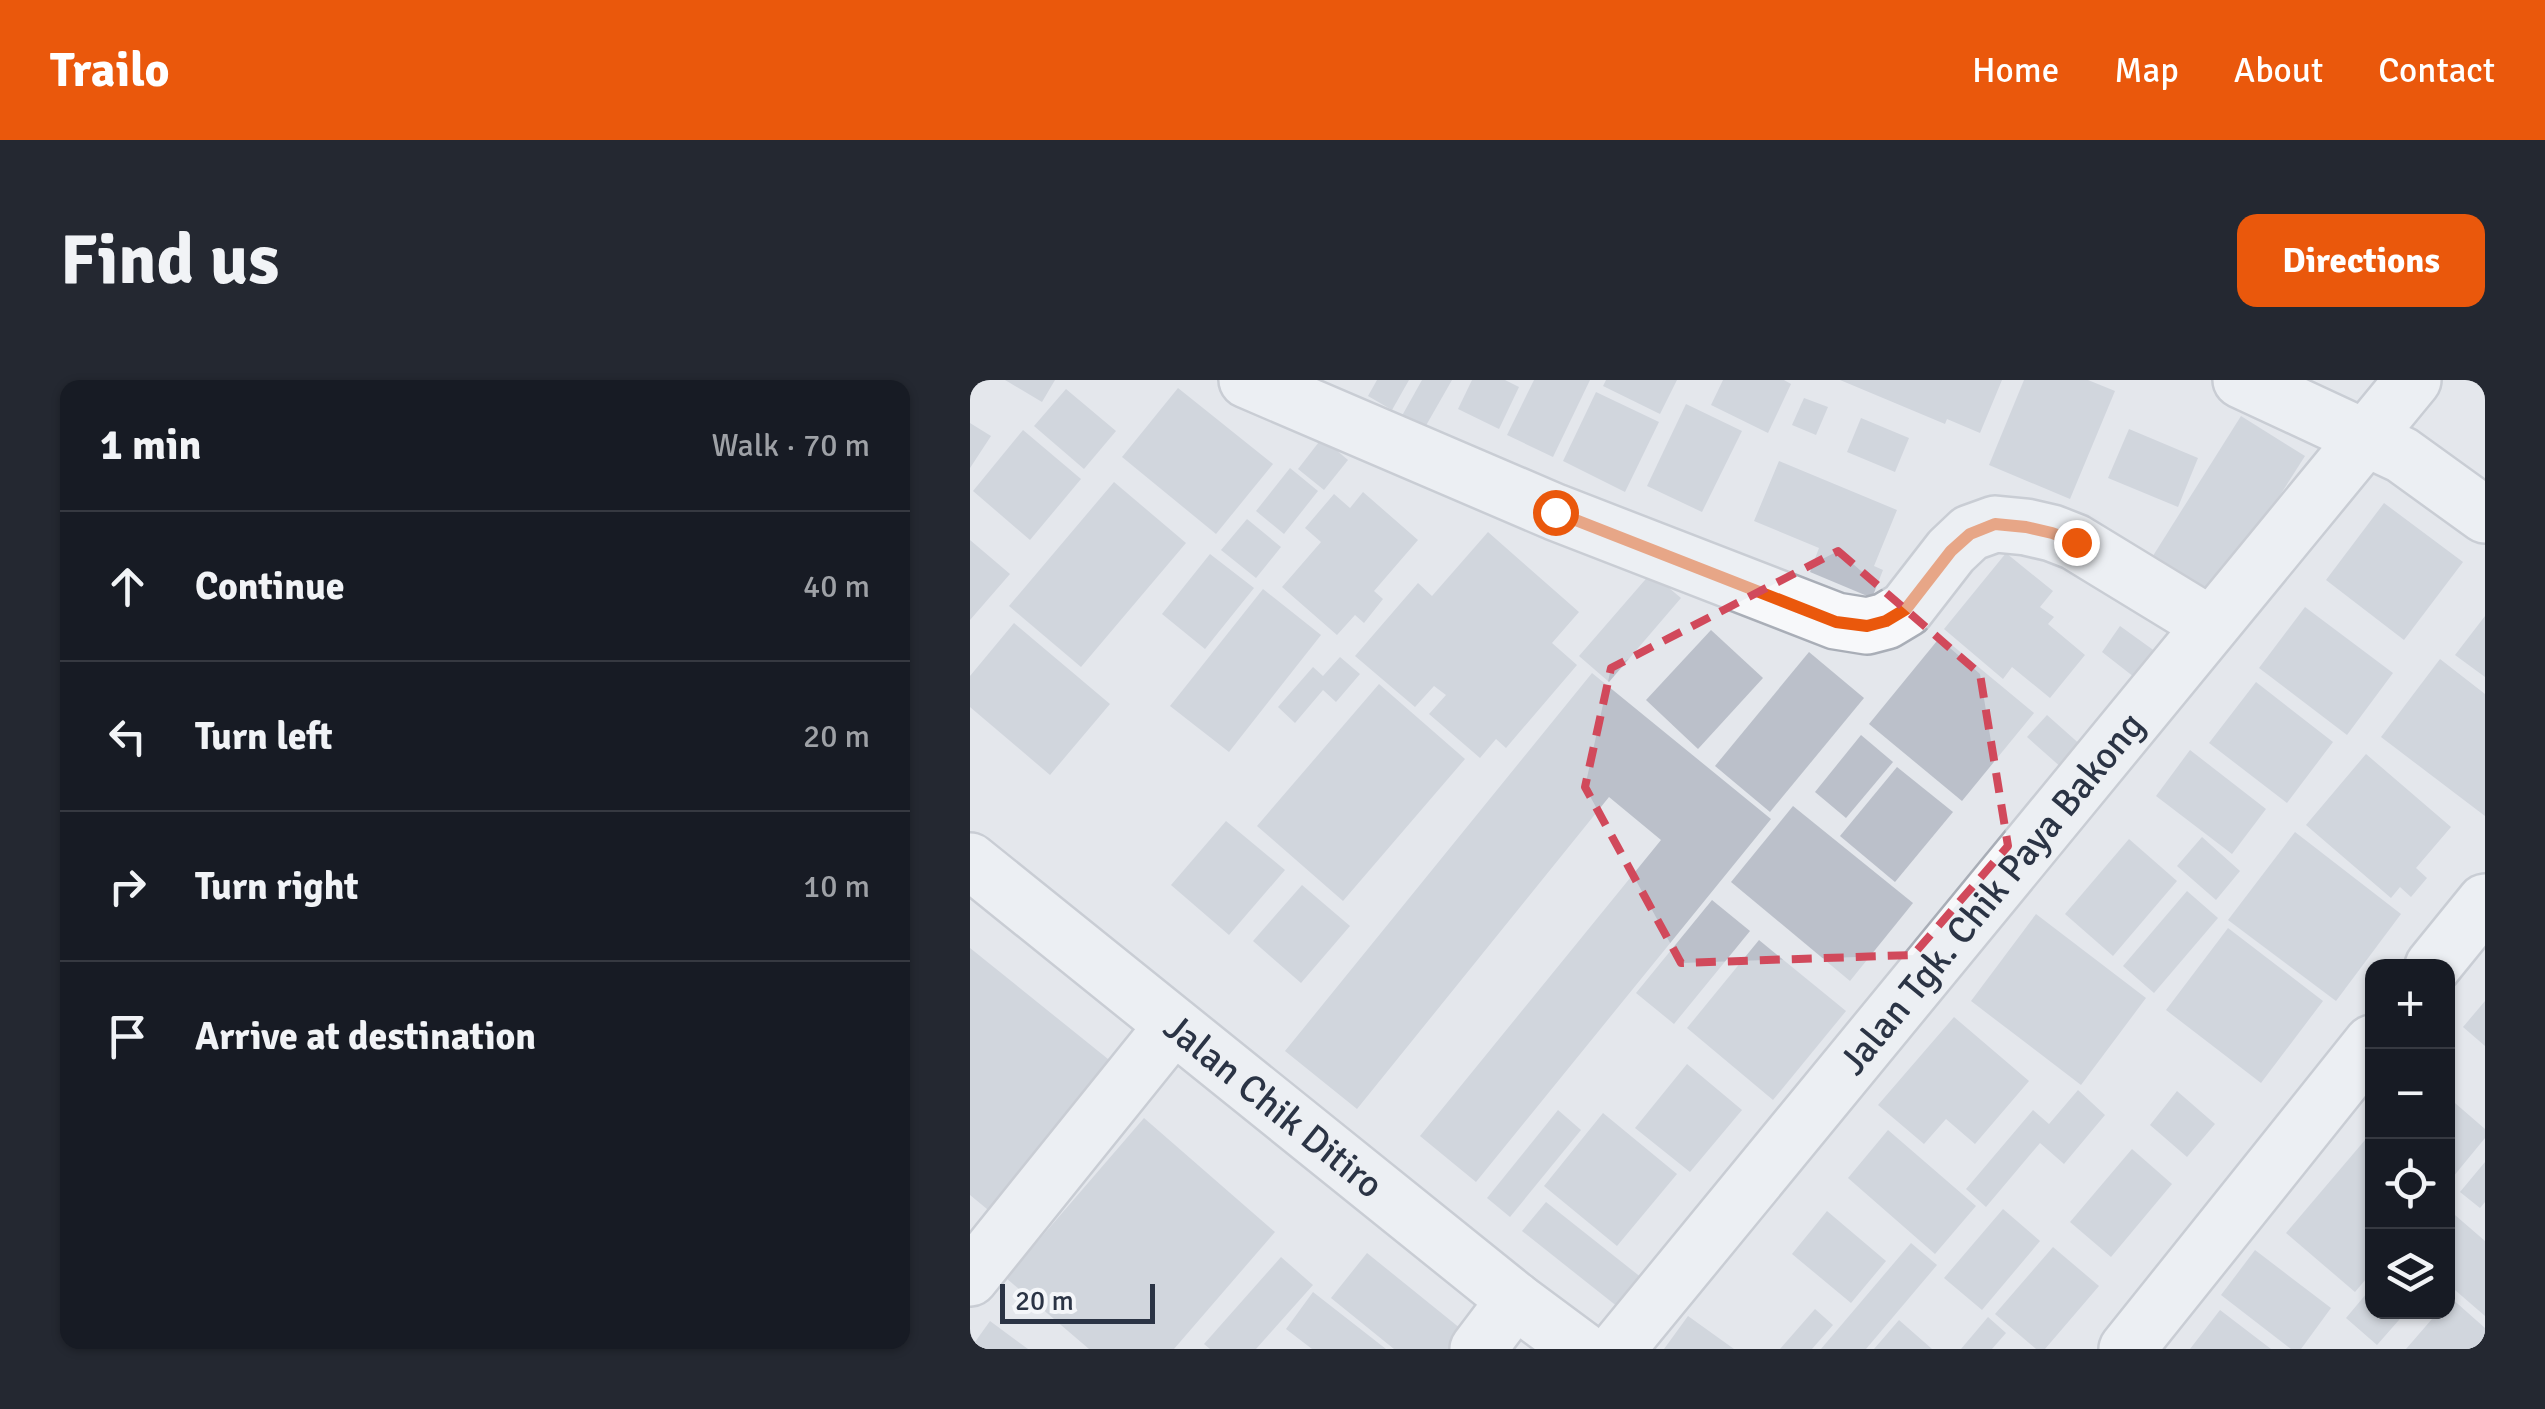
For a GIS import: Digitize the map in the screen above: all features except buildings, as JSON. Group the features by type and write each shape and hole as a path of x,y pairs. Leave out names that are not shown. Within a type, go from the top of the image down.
{"street":[{"path":"1248,380 1555,512 1836,622 1867,626 1886,621 1906,609 1951,551 1970,534 1995,524 2026,527 2076,542 2210,624"},
{"path":"2242,380 2402,455 2485,515"},
{"name":"Jalan Tgk. Chik Paya Bakong","path":"1617,1349 2413,380"},
{"name":"Jalan Chik Ditiro","path":"970,861 1580,1349"},
{"path":"2439,959 2485,902"},
{"path":"970,1278 1173,1026"},
{"path":"2127,1349 2366,1049"},
{"path":"1478,1349 1515,1300"}],"highlighted area":[{"path":"1838,551 1980,674 2008,846 1913,955 1681,963 1585,787 1611,668"}],"route":[{"path":"1555,512 1836,622 1867,626 1886,621 1906,609 1951,551 1970,534 1995,524 2026,527 2076,542"}]}
